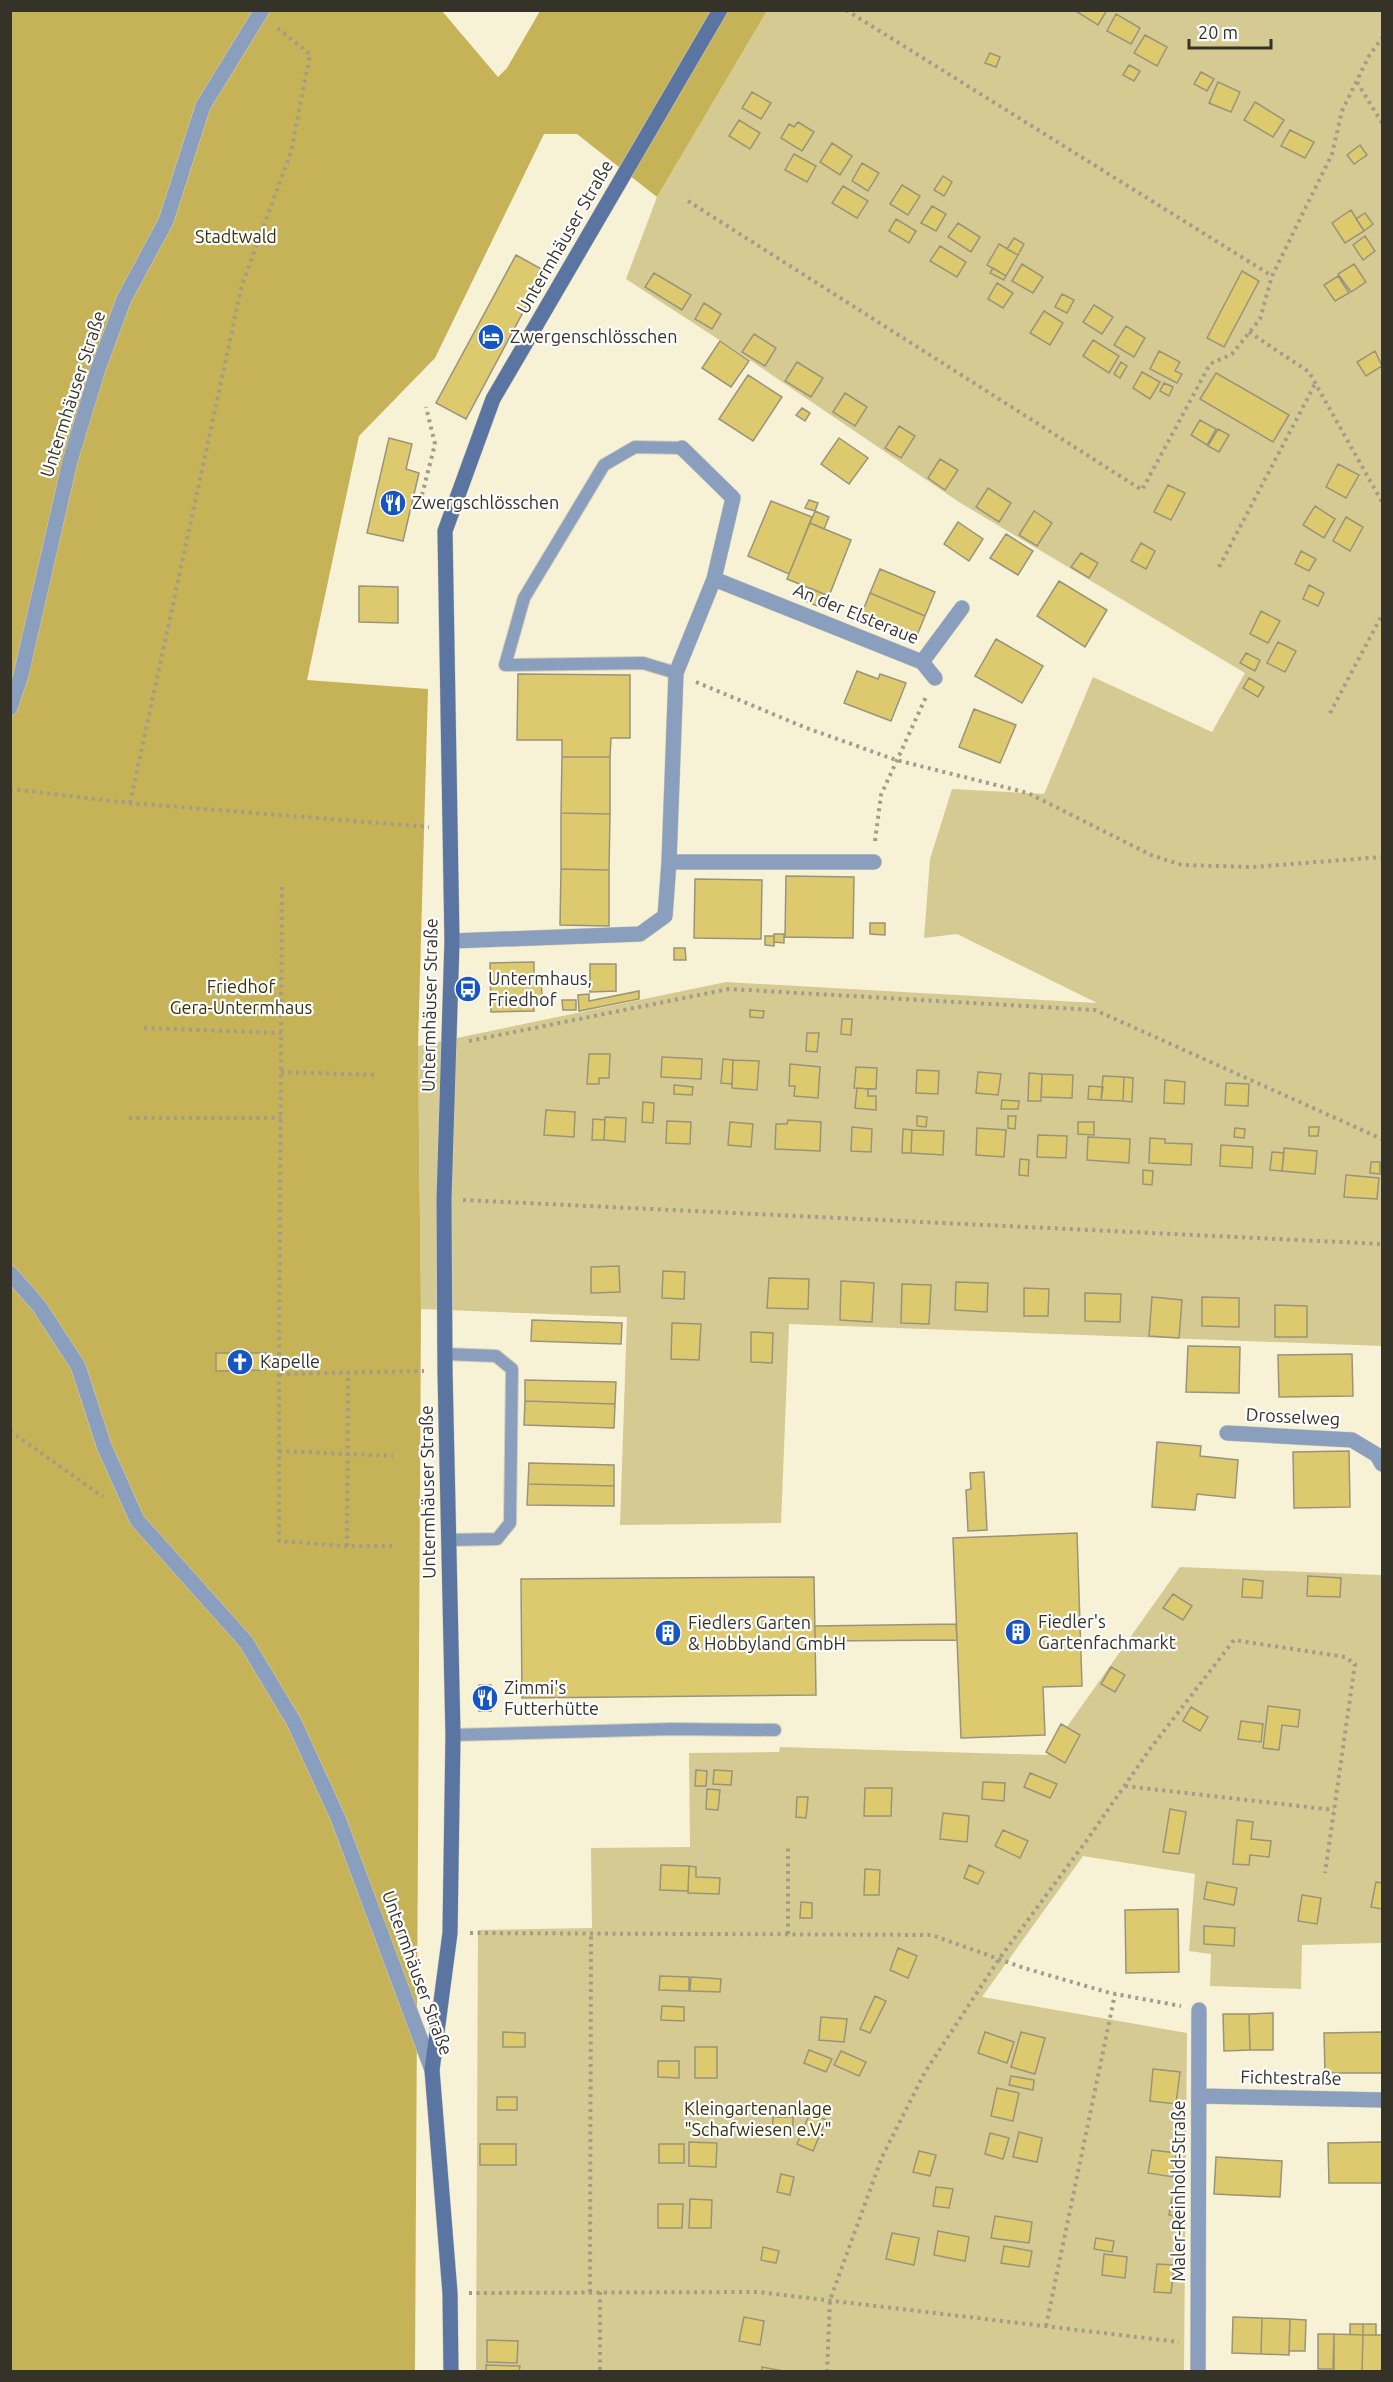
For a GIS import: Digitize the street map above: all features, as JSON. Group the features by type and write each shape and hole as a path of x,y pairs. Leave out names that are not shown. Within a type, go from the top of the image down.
{"main road":[{"name":"Untermhäuser Straße","path":"451,2372 450,2293 432,2070 450,1933 453,1735 445,1371 444,1199 452,942 445,531 493,399 720,10"}],"street":[{"name":"Untermhäuser Straße","path":"10,708 21,675 70,461 98,369 124,299 166,221 203,106 261,12"},
{"path":"452,942 640,934 664,916 669,862 676,673 714,579 733,498 682,448"},
{"name":"An der Elsteraue","path":"714,579 922,662 962,608"},
{"path":"922,662 935,678"},
{"path":"669,862 874,862"},
{"name":"Untermhäuser Straße","path":"10,1273 39,1306 78,1366 104,1446 137,1520 246,1642 294,1722 338,1818 432,2070"},
{"name":"Drosselweg","path":"1227,1433 1352,1440 1377,1455 1383,1464"},
{"name":"Maler-Reinhold-Straße","path":"1198,2372 1199,2010"},
{"name":"Fichtestraße","path":"1199,2096 1383,2100"}],"lane":[{"path":"676,673 643,663 506,665 524,598 604,465 635,447 682,448"},
{"path":"445,1354 496,1356 512,1369 510,1523 497,1539 449,1540"},
{"path":"453,1735 672,1729 775,1730"}],"path":[{"path":"846,10 1272,276"},
{"path":"130,803 242,285 291,152 310,54 261,12"},
{"path":"687,201 1142,490 1210,364 1232,354 1260,319 1272,276 1332,154 1342,111 1370,56 1383,38"},
{"path":"1357,81 1383,123"},
{"path":"1249,332 1309,372 1383,502"},
{"path":"1219,567 1316,384"},
{"path":"422,495 435,444 426,407"},
{"path":"1330,712 1383,615"},
{"path":"676,673 804,727 896,760 1028,793 1151,855 1182,865 1253,867 1383,857"},
{"path":"874,862 881,795 935,678"},
{"path":"10,789 130,803 451,829"},
{"path":"282,886 279,1541 347,1546 392,1546"},
{"path":"448,1045 729,988 1095,1010 1383,1139"},
{"path":"144,1028 281,1033"},
{"path":"281,1072 376,1075"},
{"path":"129,1118 281,1118"},
{"path":"444,1199 1383,1244"},
{"path":"279,1374 445,1371"},
{"path":"347,1546 348,1372"},
{"path":"10,1431 108,1500"},
{"path":"279,1451 393,1456"},
{"path":"827,2372 830,2300 882,2157 926,2072 999,1959 1234,1640 1345,1657 1355,1664 1325,1873"},
{"path":"1125,1786 1334,1810"},
{"path":"788,1848 788,1934"},
{"path":"450,1933 932,1935 999,1959 1115,1994 1199,2010"},
{"path":"590,2292 591,1934"},
{"path":"1046,2326 1115,1994"},
{"path":"600,2292 600,2372"},
{"path":"450,2293 758,2292 1198,2344"}],"green space":[{"name":"Stadtwald","path":"11,11 442,11 498,77 507,68 540,11 767,11 657,197 577,134 544,134 435,358 359,436 307,680 428,689 418,1046 421,1309 415,2371 11,2372"},
{"path":"767,11 1382,11 1382,1346 789,1324 781,1523 620,1525 627,1317 421,1309 418,1046 726,982 1097,1003 957,934 924,938 930,859 952,789 1044,794 1093,677 1212,732 1245,673 959,502 626,279 657,197"},
{"name":"Kleingartenanlage \"Schafwiesen e.V.\"","path":"1180,1567 1382,1575 1382,1943 1302,1945 1301,1989 1210,1986 1211,1954 1189,1951 1195,1874 1083,1856 982,1997 1187,2033 1184,2371 476,2372 478,1930 592,1928 591,1848 690,1847 689,1753 779,1752 780,1747 1047,1755"}],"building":[{"path":"1074,10 1107,10 1098,25"},
{"path":"1116,14 1140,28 1131,44 1107,31"},
{"path":"1145,35 1167,47 1157,66 1134,53"},
{"path":"990,53 1000,57 996,67 985,63"},
{"path":"1129,65 1140,71 1134,81 1123,75"},
{"path":"1201,72 1214,79 1207,91 1194,84"},
{"path":"1218,82 1240,92 1231,112 1209,103"},
{"path":"752,92 771,103 761,119 742,108"},
{"path":"1255,102 1284,120 1273,137 1244,120"},
{"path":"739,120 760,133 750,149 729,136"},
{"path":"798,122 814,132 802,151 781,138 789,124 794,127"},
{"path":"1290,130 1314,142 1305,158 1281,146"},
{"path":"832,143 852,156 840,175 820,162"},
{"path":"1360,145 1367,155 1354,164 1347,155"},
{"path":"794,154 816,166 807,182 785,170"},
{"path":"862,163 879,173 868,191 852,181"},
{"path":"943,176 952,182 944,196 934,190"},
{"path":"902,185 920,196 908,215 890,204"},
{"path":"843,186 868,201 857,218 832,203"},
{"path":"932,206 946,214 936,231 921,223"},
{"path":"1351,210 1364,231 1345,243 1332,223"},
{"path":"1365,213 1373,224 1364,231 1356,219"},
{"path":"896,219 916,231 909,243 889,231"},
{"path":"958,223 980,237 971,252 948,237"},
{"path":"1365,236 1375,251 1363,260 1353,245"},
{"path":"1014,238 1024,244 1018,255 1007,249"},
{"path":"999,244 1018,255 1006,276 987,265"},
{"path":"940,246 966,262 957,277 930,261"},
{"name":"Zwergenschlösschen","path":"516,255 545,271 466,419 436,403"},
{"path":"1022,264 1043,277 1033,293 1012,281"},
{"path":"1354,264 1366,282 1351,292 1338,274"},
{"path":"993,268 1006,276 1004,280 990,273"},
{"path":"1242,271 1259,281 1224,347 1207,338"},
{"path":"654,273 691,295 682,310 645,287"},
{"path":"1338,276 1349,293 1335,301 1324,285"},
{"path":"997,283 1013,293 1003,308 988,299"},
{"path":"1062,294 1074,300 1067,313 1055,307"},
{"path":"704,303 721,314 712,329 695,319"},
{"path":"1094,305 1113,317 1102,334 1083,322"},
{"path":"1044,311 1063,323 1050,345 1030,333"},
{"path":"1126,326 1145,338 1134,357 1114,345"},
{"path":"754,334 776,348 765,366 742,352"},
{"path":"1093,340 1119,356 1109,373 1083,356"},
{"path":"720,341 749,361 731,387 702,368"},
{"path":"1159,351 1180,362 1175,371 1182,374 1177,383 1150,369"},
{"path":"1375,351 1382,366 1366,376 1357,362"},
{"path":"797,362 823,378 811,397 785,381"},
{"path":"1121,362 1127,366 1120,378 1114,374"},
{"path":"1142,372 1160,382 1150,399 1133,388"},
{"path":"1216,373 1289,415 1273,442 1200,399"},
{"path":"748,375 782,397 753,441 719,419"},
{"path":"1164,383 1173,387 1169,396 1160,391"},
{"path":"845,393 867,407 855,426 833,412"},
{"path":"802,408 810,413 805,421 796,415"},
{"path":"1200,420 1216,429 1207,445 1191,435"},
{"path":"899,426 915,436 901,458 885,448"},
{"path":"1218,429 1229,435 1219,452 1208,446"},
{"name":"Zwergschlösschen","path":"389,438 412,444 406,469 419,473 403,541 367,533"},
{"path":"839,438 868,458 849,484 821,464"},
{"path":"940,459 958,470 945,490 928,478"},
{"path":"1338,464 1359,475 1346,498 1326,487"},
{"path":"1168,485 1185,493 1171,520 1154,512"},
{"path":"988,488 1011,503 999,522 976,507"},
{"path":"809,500 818,503 815,511 805,508"},
{"path":"771,501 812,517 789,574 748,556"},
{"path":"1315,506 1335,519 1324,538 1303,525"},
{"path":"815,511 829,517 824,529 810,523"},
{"path":"1034,511 1052,523 1037,546 1019,535"},
{"path":"1346,517 1363,527 1350,551 1333,541"},
{"path":"958,522 983,539 969,561 944,544"},
{"path":"810,523 851,540 829,596 787,579"},
{"path":"1006,534 1033,551 1018,575 990,558"},
{"path":"1141,543 1155,551 1146,569 1131,561"},
{"path":"1301,551 1316,559 1309,571 1295,564"},
{"path":"1081,553 1098,563 1089,578 1071,567"},
{"path":"880,569 935,592 925,616 870,593"},
{"path":"1059,581 1107,610 1085,647 1037,616"},
{"path":"1309,585 1324,593 1318,606 1303,599"},
{"path":"359,586 398,587 398,623 359,622"},
{"path":"810,588 826,595 820,607 805,601"},
{"path":"870,593 925,616 915,640 860,618"},
{"path":"1261,611 1280,621 1268,643 1250,634"},
{"path":"996,639 1043,666 1022,703 975,676"},
{"path":"1278,642 1296,651 1285,672 1267,663"},
{"path":"1246,653 1260,660 1255,671 1240,663"},
{"path":"857,671 878,679 880,674 906,683 891,721 844,703"},
{"path":"518,674 630,675 630,738 611,738 610,757 562,757 562,740 517,740"},
{"path":"1249,678 1264,687 1258,697 1243,688"},
{"path":"974,709 1016,725 1000,763 959,747"},
{"path":"562,757 610,757 610,814 561,813"},
{"path":"561,813 610,814 609,870 561,869"},
{"path":"561,869 609,870 609,926 560,925"},
{"path":"786,876 854,877 853,938 785,937"},
{"path":"695,879 762,880 761,939 694,938"},
{"path":"870,923 885,923 885,935 870,934"},
{"path":"774,934 784,934 784,943 774,942"},
{"path":"765,936 774,936 774,946 765,945"},
{"path":"674,948 685,948 686,960 674,960"},
{"path":"534,962 534,975 541,975 542,998 533,999 534,1011 491,1012 490,963"},
{"path":"590,964 616,964 616,991 590,992"},
{"path":"639,991 639,999 579,1011 578,995 589,994 589,1001"},
{"path":"562,1000 576,1000 576,1010 563,1010"},
{"path":"750,1010 764,1011 763,1018 750,1017"},
{"path":"842,1019 852,1019 851,1035 841,1034"},
{"path":"807,1033 819,1033 817,1052 806,1051"},
{"path":"589,1054 610,1054 609,1078 599,1078 599,1084 587,1084"},
{"path":"662,1057 702,1059 701,1079 661,1077"},
{"path":"723,1059 733,1060 732,1084 721,1083"},
{"path":"733,1060 759,1061 757,1090 732,1088"},
{"path":"790,1064 820,1067 818,1098 794,1096 795,1086 789,1086"},
{"path":"856,1067 877,1068 876,1089 854,1088"},
{"path":"917,1070 939,1071 938,1094 916,1093"},
{"path":"978,1072 1001,1074 998,1095 976,1093"},
{"path":"1029,1073 1042,1074 1041,1101 1028,1101"},
{"path":"1042,1074 1073,1075 1072,1098 1041,1097"},
{"path":"1103,1076 1124,1077 1123,1101 1101,1100"},
{"path":"1124,1077 1133,1078 1132,1102 1123,1101"},
{"path":"1165,1080 1185,1082 1184,1104 1164,1103"},
{"path":"1226,1083 1249,1084 1248,1106 1225,1105"},
{"path":"674,1085 693,1087 692,1095 674,1094"},
{"path":"1089,1086 1103,1087 1101,1100 1088,1099"},
{"path":"857,1088 868,1089 868,1096 876,1096 876,1110 855,1108"},
{"path":"1002,1100 1019,1101 1018,1109 1001,1109"},
{"path":"643,1102 654,1103 653,1123 642,1122"},
{"path":"546,1110 575,1112 574,1137 544,1135"},
{"path":"917,1116 927,1117 926,1127 917,1126"},
{"path":"1008,1116 1016,1116 1015,1129 1008,1128"},
{"path":"605,1117 626,1118 625,1142 604,1140"},
{"path":"593,1119 605,1120 604,1140 592,1140"},
{"path":"788,1120 821,1122 820,1151 775,1149 776,1124 787,1124"},
{"path":"667,1121 691,1122 690,1144 666,1143"},
{"path":"730,1122 753,1124 751,1147 728,1145"},
{"path":"1078,1122 1094,1122 1094,1135 1078,1134"},
{"path":"852,1127 872,1129 871,1152 851,1151"},
{"path":"1309,1127 1319,1127 1318,1136 1309,1136"},
{"path":"977,1128 1006,1130 1004,1157 976,1155"},
{"path":"1235,1128 1245,1129 1244,1138 1234,1137"},
{"path":"903,1129 912,1130 911,1153 902,1153"},
{"path":"912,1130 944,1131 943,1155 911,1153"},
{"path":"1038,1135 1067,1136 1066,1158 1037,1157"},
{"path":"1088,1137 1130,1139 1129,1163 1087,1160"},
{"path":"1150,1138 1165,1139 1165,1143 1192,1144 1191,1165 1149,1163"},
{"path":"1221,1145 1253,1147 1252,1168 1220,1166"},
{"path":"1284,1148 1317,1151 1315,1174 1282,1171"},
{"path":"1272,1152 1284,1153 1282,1171 1270,1170"},
{"path":"1020,1159 1029,1160 1028,1176 1019,1175"},
{"path":"1371,1162 1380,1162 1380,1174 1370,1173"},
{"path":"1143,1170 1153,1171 1152,1185 1143,1184"},
{"path":"1346,1175 1379,1178 1377,1199 1344,1197"},
{"path":"619,1266 620,1292 591,1293 591,1267"},
{"path":"663,1271 685,1272 684,1299 662,1298"},
{"path":"769,1278 809,1279 808,1309 767,1308"},
{"path":"841,1281 874,1283 872,1322 840,1320"},
{"path":"956,1282 988,1283 987,1312 955,1310"},
{"path":"902,1284 931,1285 929,1324 901,1323"},
{"path":"1024,1288 1049,1289 1048,1316 1024,1316"},
{"path":"1085,1293 1121,1294 1120,1322 1085,1321"},
{"path":"1152,1297 1182,1300 1179,1338 1149,1336"},
{"path":"1202,1297 1239,1298 1239,1327 1202,1326"},
{"path":"1275,1305 1307,1306 1307,1337 1275,1337"},
{"path":"532,1320 622,1323 621,1344 531,1341"},
{"path":"672,1323 701,1324 699,1360 671,1359"},
{"path":"751,1332 773,1333 772,1363 751,1362"},
{"path":"1188,1346 1240,1347 1239,1393 1186,1392"},
{"name":"Kapelle","path":"216,1353 265,1353 265,1370 216,1371"},
{"path":"1352,1354 1353,1396 1279,1397 1278,1355"},
{"path":"525,1380 616,1382 615,1404 525,1401"},
{"path":"525,1401 615,1404 614,1428 524,1425"},
{"path":"1157,1442 1201,1446 1200,1456 1238,1460 1235,1498 1197,1494 1195,1510 1152,1507"},
{"path":"1349,1451 1350,1507 1294,1508 1293,1452"},
{"path":"529,1463 614,1465 614,1486 528,1484"},
{"path":"984,1472 987,1530 968,1531 966,1490 971,1489 970,1473"},
{"path":"528,1484 614,1486 614,1506 527,1505"},
{"name":"Fiedler's Gartenfachmarkt","path":"1077,1533 1082,1686 1043,1687 1045,1735 961,1738 953,1538"},
{"path":"1308,1576 1341,1578 1340,1597 1307,1596"},
{"name":"Fiedlers Garten & Hobbyland GmbH","path":"814,1577 816,1695 522,1698 521,1579"},
{"path":"1243,1579 1263,1581 1262,1598 1242,1597"},
{"path":"1173,1594 1192,1606 1183,1620 1163,1608"},
{"path":"956,1624 957,1640 815,1641 815,1626"},
{"path":"1111,1667 1125,1675 1115,1692 1101,1684"},
{"name":"Zimmi's Futterhütte","path":"479,1685 491,1685 491,1711 479,1711"},
{"path":"1268,1706 1300,1710 1298,1727 1282,1725 1279,1750 1263,1748"},
{"path":"1191,1707 1208,1717 1200,1731 1183,1721"},
{"path":"1241,1721 1263,1724 1261,1742 1238,1739"},
{"path":"1061,1724 1080,1735 1065,1763 1046,1752"},
{"path":"696,1770 707,1771 706,1786 695,1786"},
{"path":"714,1770 732,1771 731,1785 713,1784"},
{"path":"1030,1773 1057,1784 1050,1798 1024,1787"},
{"path":"983,1782 1005,1783 1004,1801 982,1799"},
{"path":"865,1788 892,1788 891,1816 864,1816"},
{"path":"707,1789 720,1790 718,1810 706,1809"},
{"path":"797,1797 808,1797 806,1818 796,1817"},
{"path":"1170,1809 1186,1812 1179,1854 1163,1852"},
{"path":"943,1813 969,1816 967,1842 940,1839"},
{"path":"1237,1820 1253,1822 1251,1839 1271,1841 1269,1857 1250,1855 1249,1865 1233,1864"},
{"path":"1003,1830 1028,1841 1020,1858 995,1846"},
{"path":"661,1865 689,1866 688,1891 660,1890"},
{"path":"969,1865 984,1872 978,1884 964,1878"},
{"path":"689,1866 696,1867 696,1877 720,1878 719,1894 688,1893"},
{"path":"865,1869 880,1870 879,1895 864,1895"},
{"path":"1207,1882 1237,1888 1234,1905 1204,1899"},
{"path":"1376,1882 1382,1883 1382,1909 1371,1907"},
{"path":"1302,1895 1321,1898 1317,1924 1298,1921"},
{"path":"801,1902 812,1903 812,1918 800,1918"},
{"path":"1178,1909 1179,1972 1126,1973 1125,1910"},
{"path":"1204,1926 1235,1928 1234,1946 1204,1944"},
{"path":"898,1948 917,1956 908,1978 890,1970"},
{"path":"660,1976 689,1977 689,1991 659,1990"},
{"path":"691,1977 721,1979 720,1992 690,1991"},
{"path":"875,1996 886,2001 870,2033 860,2029"},
{"path":"662,2006 684,2007 684,2021 661,2020"},
{"path":"1273,2013 1273,2050 1250,2050 1249,2014"},
{"path":"1223,2014 1249,2014 1250,2050 1224,2051"},
{"path":"821,2017 847,2019 844,2042 819,2040"},
{"path":"503,2032 525,2033 525,2047 503,2047"},
{"path":"985,2032 1014,2042 1007,2063 978,2053"},
{"path":"1021,2032 1045,2038 1035,2074 1011,2067"},
{"path":"1382,2032 1382,2073 1325,2073 1324,2033"},
{"path":"695,2047 717,2047 717,2078 695,2078"},
{"path":"809,2050 832,2059 826,2072 804,2063"},
{"path":"841,2051 866,2062 859,2076 834,2065"},
{"path":"658,2061 679,2061 679,2078 658,2077"},
{"path":"1153,2069 1180,2072 1176,2104 1150,2101"},
{"path":"1011,2076 1034,2080 1033,2090 1009,2085"},
{"path":"997,2088 1019,2093 1013,2121 991,2116"},
{"path":"497,2097 517,2097 517,2110 497,2110"},
{"path":"810,2113 826,2120 813,2151 797,2144"},
{"path":"773,2117 793,2117 793,2134 772,2134"},
{"path":"1019,2132 1042,2138 1037,2162 1013,2157"},
{"path":"990,2133 1009,2138 1003,2159 985,2154"},
{"path":"689,2142 717,2143 716,2167 689,2166"},
{"path":"1382,2142 1382,2183 1329,2183 1328,2143"},
{"path":"480,2144 516,2144 516,2165 480,2165"},
{"path":"659,2144 684,2144 684,2163 659,2163"},
{"path":"1152,2150 1176,2153 1173,2177 1148,2173"},
{"path":"919,2151 936,2155 930,2176 913,2172"},
{"path":"1216,2157 1282,2161 1280,2197 1214,2194"},
{"path":"781,2174 794,2177 790,2195 777,2192"},
{"path":"936,2187 953,2189 949,2208 933,2206"},
{"path":"1172,2198 1182,2200 1179,2217 1169,2215"},
{"path":"690,2199 712,2200 711,2228 689,2228"},
{"path":"658,2204 683,2204 682,2228 658,2228"},
{"path":"995,2216 1032,2222 1029,2243 991,2238"},
{"path":"938,2231 969,2237 965,2261 934,2255"},
{"path":"892,2233 919,2238 914,2265 886,2259"},
{"path":"1096,2238 1114,2241 1112,2252 1094,2249"},
{"path":"1004,2246 1032,2251 1029,2267 1001,2263"},
{"path":"763,2247 779,2251 776,2263 761,2260"},
{"path":"1104,2254 1127,2257 1125,2278 1102,2275"},
{"path":"1157,2264 1174,2265 1171,2293 1154,2292"},
{"path":"744,2317 764,2321 760,2345 739,2341"},
{"path":"1233,2317 1262,2318 1261,2354 1232,2353"},
{"path":"1262,2318 1290,2319 1289,2355 1261,2354"},
{"path":"1290,2319 1306,2320 1305,2351 1289,2351"},
{"path":"1350,2324 1363,2324 1363,2335 1350,2335"},
{"path":"1363,2324 1376,2324 1376,2335 1363,2335"},
{"path":"1318,2334 1334,2334 1333,2369 1318,2369"},
{"path":"1334,2334 1363,2335 1362,2372 1334,2372"},
{"path":"1363,2335 1382,2335 1382,2372 1362,2372"},
{"path":"487,2340 518,2341 517,2363 487,2362"},
{"path":"486,2365 520,2366 519,2372 486,2372"},
{"path":"762,2367 788,2372 762,2372"}],"place":[{"name":"Zwergenschlösschen","path":"491,337"},
{"name":"Zwergschlösschen","path":"393,503"},
{"name":"Untermhaus, Friedhof","path":"468,989"},
{"name":"Kapelle","path":"240,1362"},
{"name":"Fiedler's Gartenfachmarkt","path":"1018,1632"},
{"name":"Fiedlers Garten & Hobbyland GmbH","path":"668,1633"},
{"name":"Zimmi's Futterhütte","path":"485,1698"}],"park label":[{"name":"Friedhof Gera-Untermhaus","path":"241,997"}]}
